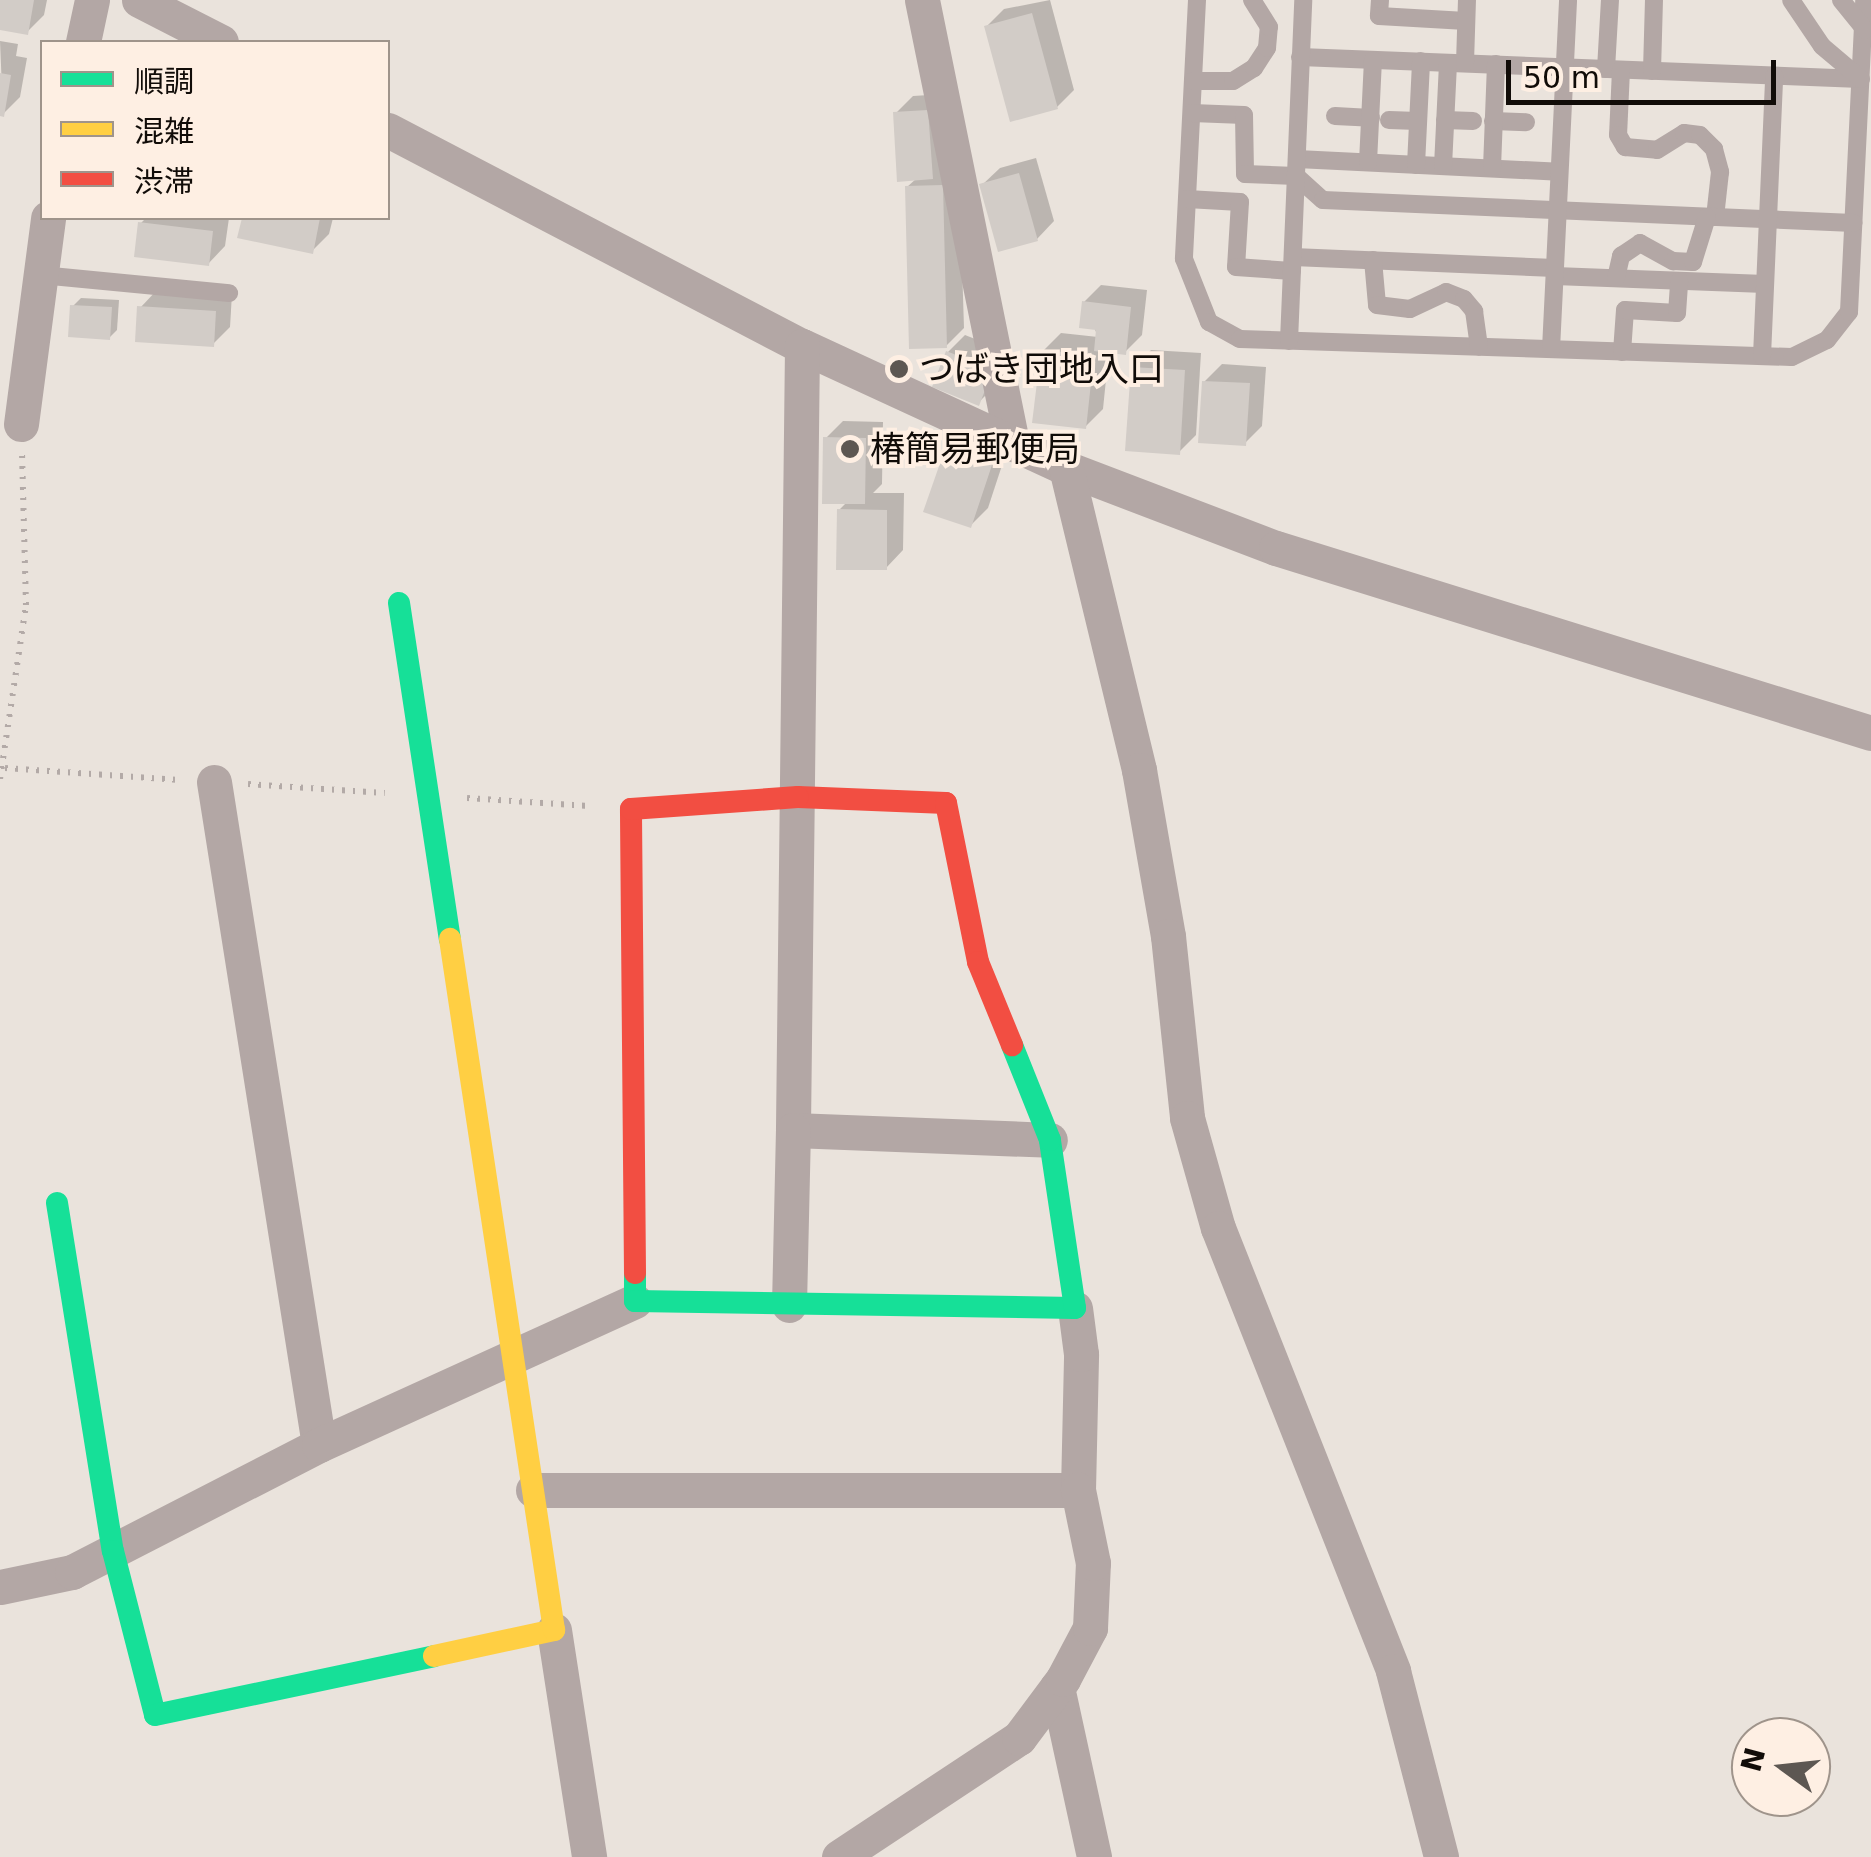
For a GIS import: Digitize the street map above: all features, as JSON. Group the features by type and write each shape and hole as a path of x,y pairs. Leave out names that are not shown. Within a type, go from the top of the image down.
{"street":[{"path":"83,40 92,0"},
{"path":"139,0 217,40"},
{"path":"922,0 1012,444"},
{"path":"390,131 802,346 1066,468 1276,548 1871,734"},
{"path":"21,424 48,220"},
{"path":"789,1305 802,346"},
{"path":"1066,468 1139,770 1168,936 1186,1118 1218,1228 1393,1671 1440,1857"},
{"path":"399,603 425,796 589,1857"},
{"path":"214,782 319,1445"},
{"path":"635,1301 630,808 798,798 946,803 978,962 1050,1140 1081,1354 1078,1490 1093,1563 1090,1628 1057,1687 1019,1738 839,1857"},
{"path":"794,1130 1050,1140"},
{"path":"57,1203 114,1551 155,1715 554,1630"},
{"path":"0,1588 72,1572 319,1445 512,1352 635,1301 1075,1308"},
{"path":"533,1490 1078,1490"},
{"path":"1057,1687 1094,1857"}],"lane":[{"path":"1197,0 1184,260 1209,322 1240,340 1792,357 1827,340 1850,312 1860,79 1867,30 1864,0"},
{"path":"1193,82 1233,81 1254,68 1267,48 1269,27 1252,0"},
{"path":"1289,340 1303,0"},
{"path":"1380,0 1379,16 1466,20"},
{"path":"1443,166 1445,120 1467,0"},
{"path":"1552,349 1568,0"},
{"path":"1610,0 1618,135 1625,147 1657,150 1684,133 1700,136 1714,150 1720,172 1711,217 1694,262 1674,260 1640,243 1621,256 1616,278"},
{"path":"1652,71 1654,0"},
{"path":"1791,0 1822,46 1860,79"},
{"path":"1842,0 1867,30"},
{"path":"1300,57 1860,79"},
{"path":"1368,162 1380,119 1373,60"},
{"path":"1416,165 1421,61"},
{"path":"1492,168 1496,64"},
{"path":"1762,356 1774,76"},
{"path":"1192,113 1244,114 1245,174 1368,162 1560,172"},
{"path":"1335,116 1418,121"},
{"path":"1445,120 1474,121"},
{"path":"1493,121 1526,122"},
{"path":"1296,167 1323,200 1854,223"},
{"path":"1187,199 1240,202 1236,267 1373,260 1616,278 1765,284"},
{"path":"1373,260 1377,305 1410,309 1446,292 1464,299 1474,312 1478,347"},
{"path":"40,275 229,293"},
{"path":"1622,352 1625,310 1677,313 1679,281"}],"path":[{"path":"0,779 5,768 26,605 21,424"},
{"path":"5,768 630,808"}],"building":[{"path":"0,0 34,0 28,35 0,30"},
{"path":"1032,13 1058,109 1010,122 984,26"},
{"path":"0,73 11,75 4,117 0,116"},
{"path":"928,110 933,179 897,182 893,112"},
{"path":"1019,173 1038,241 998,252 979,184"},
{"path":"943,185 947,348 909,349 905,186"},
{"path":"242,220 320,220 313,254 237,238"},
{"path":"138,222 213,231 209,266 134,257"},
{"path":"1082,301 1131,307 1126,355 1094,351 1096,330 1079,328"},
{"path":"70,305 112,307 110,340 68,337"},
{"path":"137,306 216,311 214,347 135,342"},
{"path":"1041,350 1094,355 1086,429 1032,423"},
{"path":"946,351 993,369 979,406 932,387"},
{"path":"1131,367 1185,370 1180,455 1125,451"},
{"path":"1202,381 1250,383 1246,446 1198,443"},
{"path":"823,437 866,438 865,504 822,504"},
{"path":"945,449 992,465 971,528 923,512"},
{"path":"837,509 887,510 887,570 836,570"}],"traffic: fast":[{"path":"399,603 450,939"},
{"path":"635,1273 635,1301 1075,1308 1050,1140 1012,1045"},
{"path":"57,1203 113,1551 155,1715 434,1656"}],"traffic: slow":[{"path":"434,1656 554,1630 450,939"}],"traffic: jam":[{"path":"798,797 946,803 978,962 1012,1045"},
{"path":"635,1273 631,809 798,797"}],"place":[{"name":"つばき団地入口","path":"899,369"},
{"name":"椿簡易郵便局","path":"850,449"}]}
